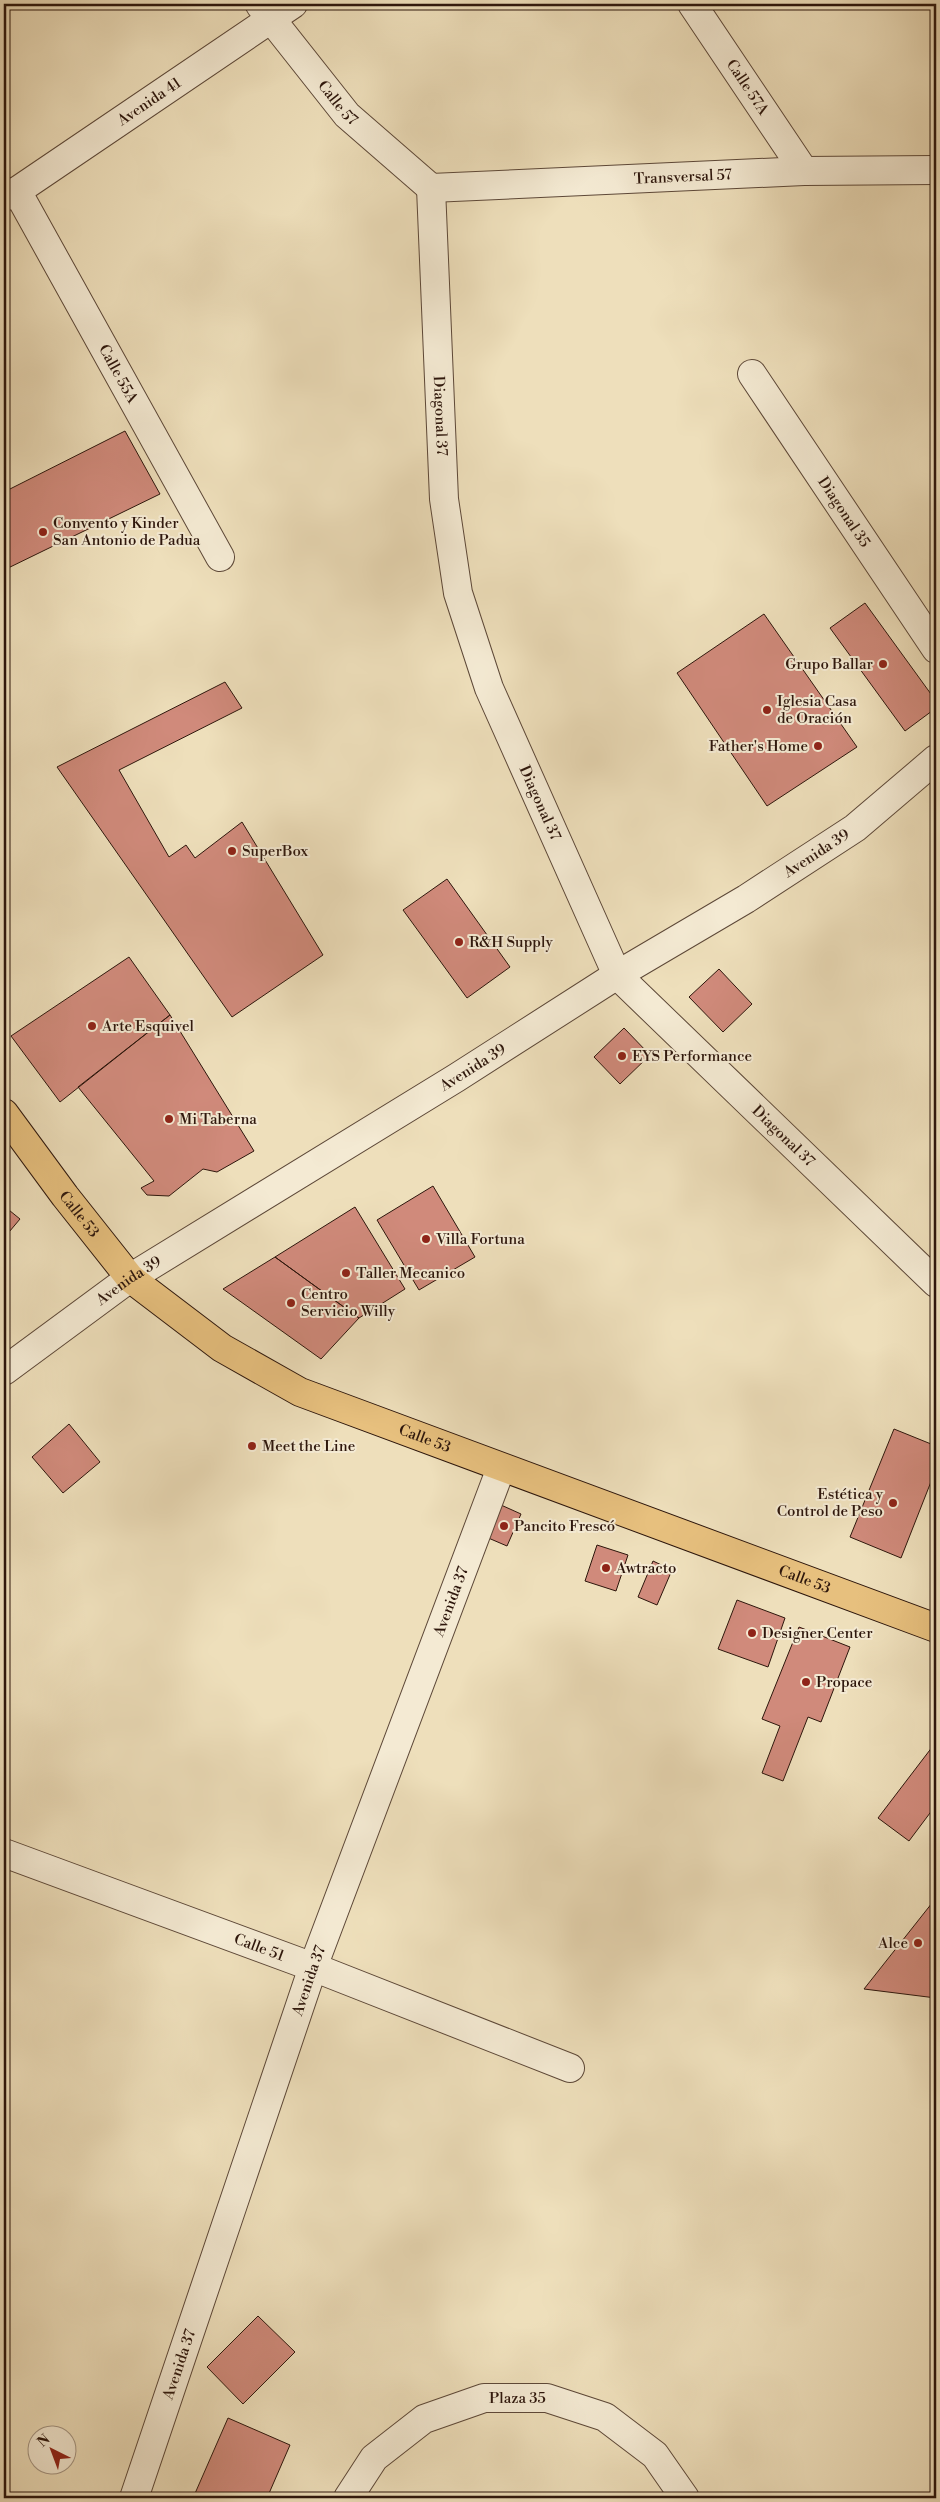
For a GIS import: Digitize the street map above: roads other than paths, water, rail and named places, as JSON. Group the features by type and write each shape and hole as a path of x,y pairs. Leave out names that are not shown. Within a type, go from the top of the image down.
{"main road":[{"name":"Calle 53","path":"4,1113 65,1196 130,1278 222,1348 300,1392 936,1628"}],"street":[{"name":"Avenida 41","path":"10,194 265,12 293,4"},
{"name":"Calle 57A","path":"692,4 804,171"},
{"name":"Calle 57","path":"265,12 347,115 431,188"},
{"name":"Transversal 57","path":"431,188 804,171 936,170"},
{"name":"Diagonal 37","path":"431,188 444,499 458,594 489,688 617,975 936,1283"},
{"name":"Calle 55A","path":"10,194 220,557"},
{"name":"Diagonal 35","path":"752,374 936,650"},
{"name":"Avenida 39","path":"4,1371 130,1278 456,1078 617,975 746,899 855,828 936,759"},
{"name":"Avenida 37","path":"134,2498 313,1967 501,1468"},
{"name":"Calle 51","path":"4,1853 313,1967 570,2068"},
{"name":"Plaza 35","path":"348,2498 374,2458 424,2419 484,2398 546,2398 605,2417 655,2455 685,2498"}],"place":[{"name":"Convento y Kinder San Antonio de Padua","path":"43,532"},
{"name":"Grupo Ballar","path":"883,664"},
{"name":"Iglesia Casa de Oración","path":"767,710"},
{"name":"Father's Home","path":"818,746"},
{"name":"SuperBox","path":"232,851"},
{"name":"R&H Supply","path":"459,942"},
{"name":"Arte Esquivel","path":"92,1026"},
{"name":"EYS Performance","path":"622,1056"},
{"name":"Mi Taberna","path":"169,1119"},
{"name":"Villa Fortuna","path":"426,1239"},
{"name":"Taller Mecanico","path":"346,1273"},
{"name":"Centro Servicio Willy","path":"291,1303"},
{"name":"Meet the Line","path":"252,1446"},
{"name":"Estética y Control de Peso","path":"893,1503"},
{"name":"Pancito Frescó","path":"504,1526"},
{"name":"Awtracto","path":"606,1568"},
{"name":"Designer Center","path":"752,1633"},
{"name":"Propace","path":"806,1682"},
{"name":"Alce","path":"918,1943"}]}
